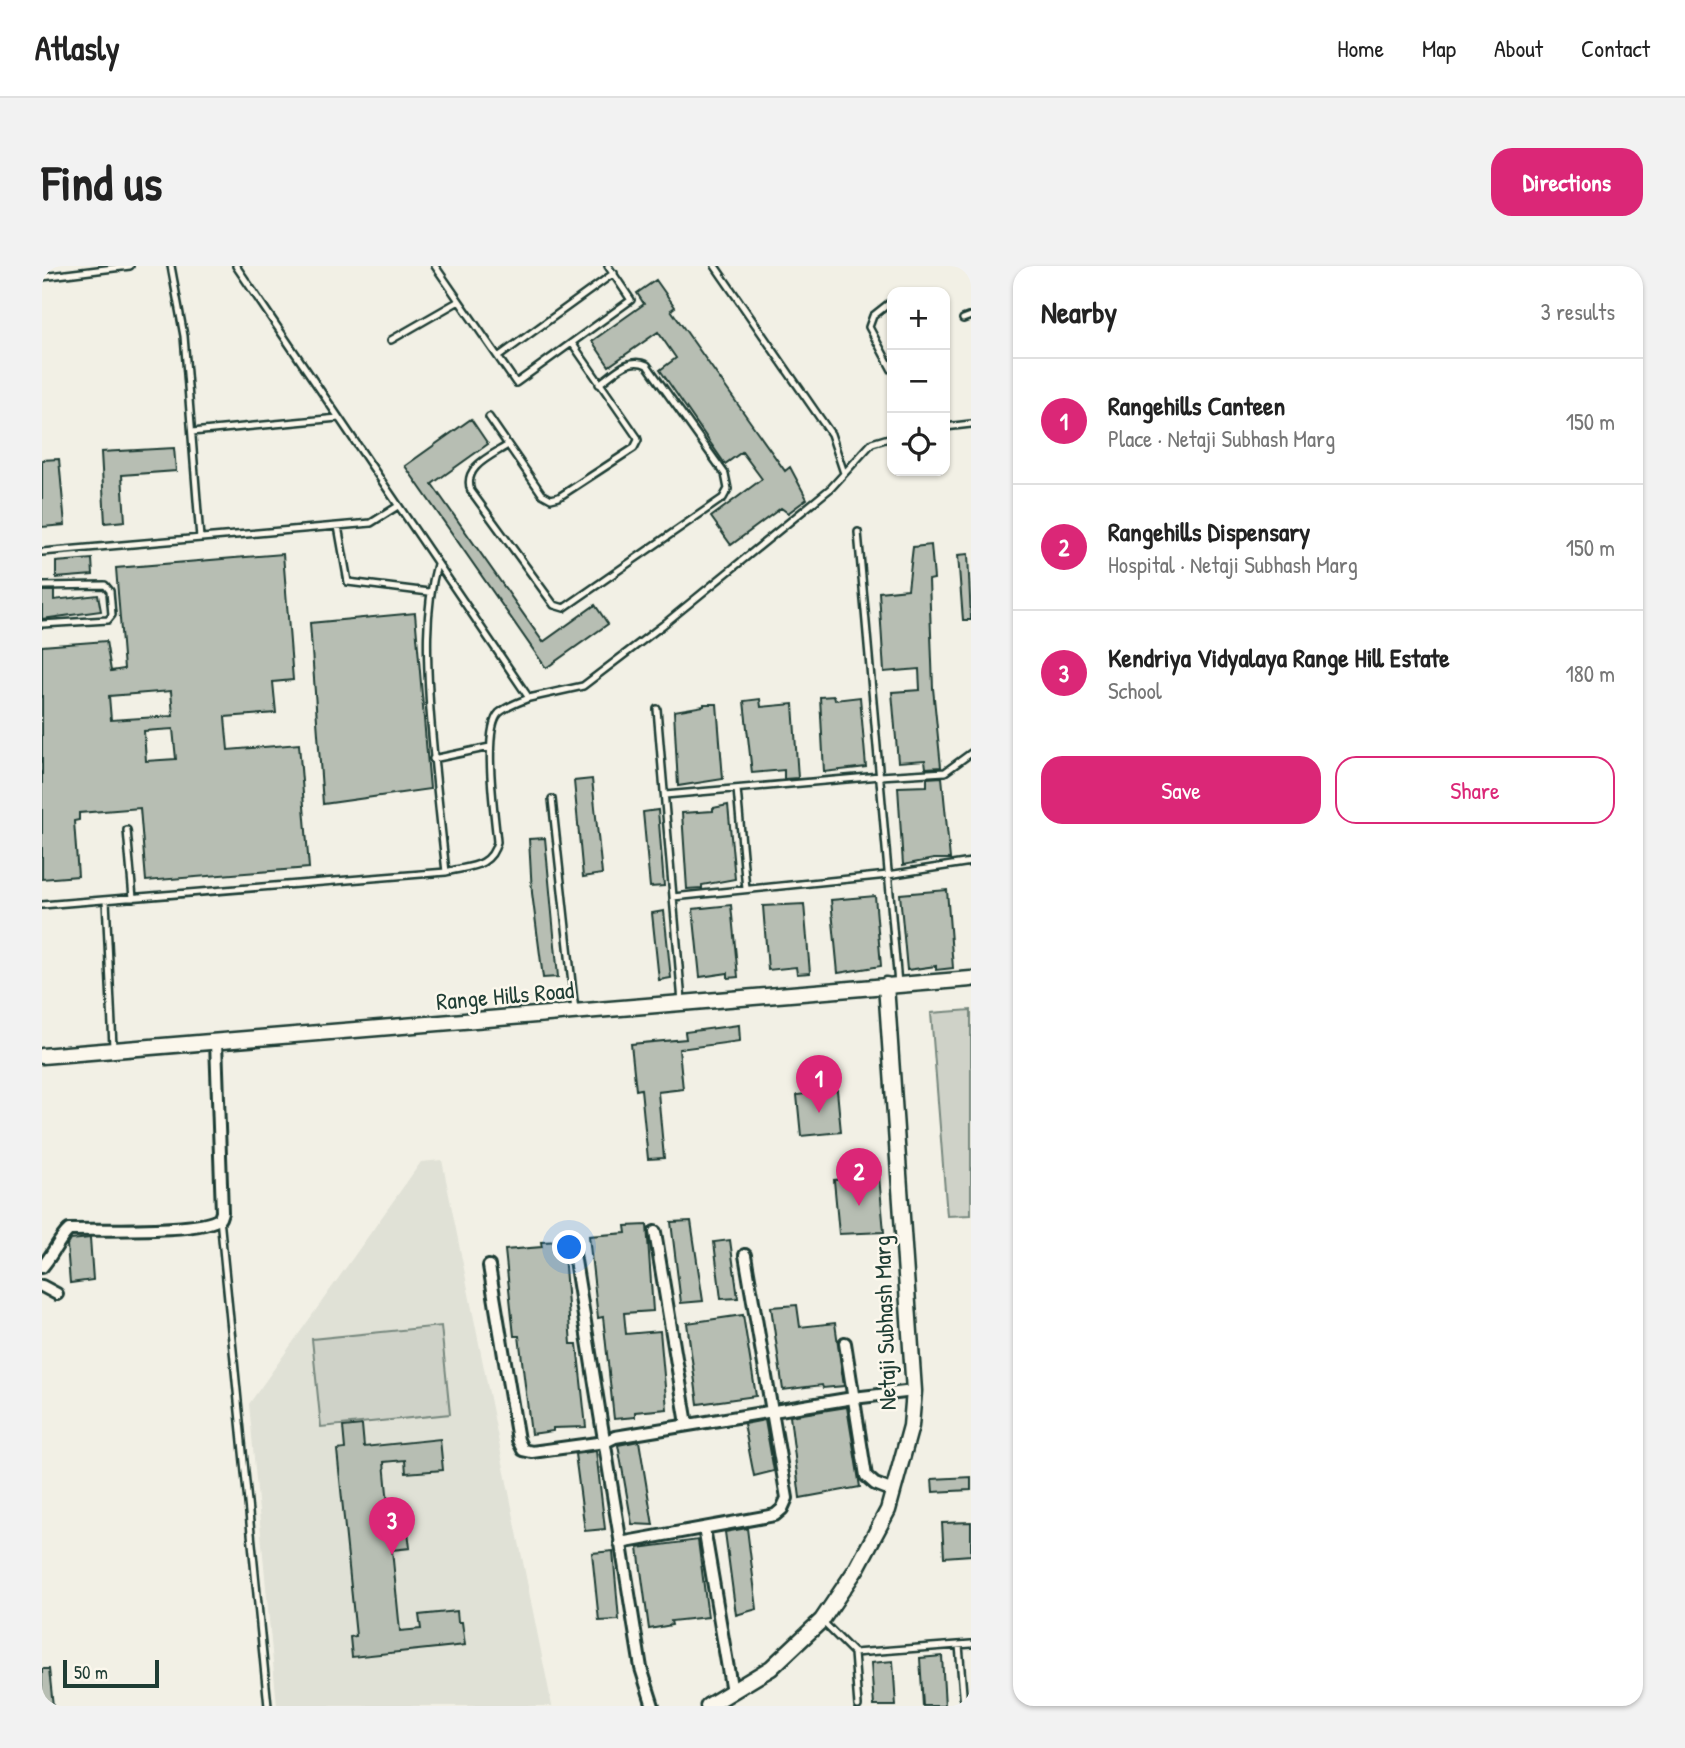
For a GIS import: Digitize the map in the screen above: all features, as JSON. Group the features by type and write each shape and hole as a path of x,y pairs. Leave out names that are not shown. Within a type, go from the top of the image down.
{"street":[{"name":"Range Hills Road","path":"42,1056 971,979"},
{"name":"Netaji Subhash Marg","path":"708,1706 771,1668 822,1620 857,1568 888,1510 911,1426 914,1391 892,985"},
{"path":"42,1267 56,1249 61,1237 69,1230 177,1228 212,1224 220,1218 222,1165 216,1041"},
{"path":"655,1231 687,1424"},
{"path":"573,1248 641,1668 653,1706"},
{"path":"620,1543 775,1515 782,1509 787,1498 745,1255"},
{"path":"489,1266 518,1440 523,1450 532,1452 605,1442 615,1437 687,1424 914,1391"},
{"path":"42,1286 57,1294"},
{"path":"845,1343 866,1476 875,1484 893,1491"},
{"path":"704,1528 732,1692"}],"lane":[{"path":"56,266 57,275"},
{"path":"42,277 130,266"},
{"path":"171,266 184,336 200,537"},
{"path":"236,266 528,698"},
{"path":"435,266 516,383 631,300 608,266"},
{"path":"715,266 831,435 844,473"},
{"path":"498,357 614,273"},
{"path":"391,340 459,301"},
{"path":"887,305 871,318 869,327 887,361"},
{"path":"963,319 971,316"},
{"path":"489,417 542,494 551,499 559,497 634,449 637,437 572,343"},
{"path":"508,445 472,469 468,475 468,484 554,605 564,608 723,498 728,489 724,474 647,365 636,361 629,363 599,384"},
{"path":"192,432 338,418"},
{"path":"950,426 971,424"},
{"path":"42,905 446,872 488,861 494,855 497,842 490,747 492,725 499,713 528,698 583,686 663,625 831,488 872,443 887,438"},
{"path":"42,552 371,523 398,506"},
{"path":"338,526 348,582 429,592"},
{"path":"858,532 888,875 892,985"},
{"path":"436,564 429,592 427,663 433,759 446,872"},
{"path":"42,587 105,585 110,589 112,615 108,620 42,624"},
{"path":"657,709 682,1003"},
{"path":"433,759 490,747"},
{"path":"664,795 945,772 971,753"},
{"path":"737,789 746,890"},
{"path":"552,799 575,1012"},
{"path":"127,830 133,898"},
{"path":"673,897 888,875 971,862"},
{"path":"106,900 113,1050"},
{"path":"220,1218 268,1706"},
{"path":"822,1620 854,1653 858,1706"},
{"path":"854,1653 971,1644"},
{"path":"959,1645 964,1706"}],"shaded area":[{"path":"971,1010 971,1215 947,1216 931,1013"},
{"path":"442,1160 552,1706 277,1706 249,1404 421,1162"},
{"path":"441,1326 450,1414 321,1427 312,1339"}],"building":[{"path":"656,280 675,307 671,310 785,471 790,467 807,499 788,513 781,508 731,545 711,517 762,479 742,452 725,464 660,370 676,358 658,332 609,366 592,341 644,304 637,293"},
{"path":"471,419 488,444 432,484 543,642 595,605 608,624 546,668 405,466"},
{"path":"174,448 176,471 122,475 125,521 105,523 101,452"},
{"path":"59,459 65,525 42,527 42,460"},
{"path":"931,545 934,579 929,580 933,688 941,767 926,768 925,760 898,762 892,692 920,690 919,669 884,672 879,592 908,589 913,547"},
{"path":"283,554 293,680 273,682 276,713 225,717 228,750 299,744 309,868 146,881 140,808 79,813 79,820 74,821 78,876 42,879 42,646 106,641 111,671 124,669 116,568","holes":["171,691 173,716 111,720 109,696","173,729 176,759 146,761 144,731"]},
{"path":"968,554 971,620 963,620 958,555"},
{"path":"92,559 93,575 56,578 56,562"},
{"path":"42,591 54,591 54,600 98,595 101,611 42,619"},
{"path":"415,613 430,789 323,804 310,623"},
{"path":"834,696 835,700 860,697 866,767 824,772 820,697"},
{"path":"760,699 761,707 793,704 798,778 784,779 784,770 752,773 744,701"},
{"path":"717,704 723,779 678,786 674,711"},
{"path":"942,777 950,859 903,865 898,787 927,786 927,778"},
{"path":"592,779 602,874 583,877 574,781"},
{"path":"728,805 735,879 687,889 682,813 713,811 713,808"},
{"path":"658,810 664,886 650,887 643,812"},
{"path":"545,838 558,977 543,978 532,893 529,839"},
{"path":"947,890 953,968 936,970 936,966 907,970 900,894"},
{"path":"875,896 881,966 838,973 831,900"},
{"path":"804,904 810,973 797,974 796,967 768,970 763,906"},
{"path":"731,905 738,977 728,978 728,973 700,977 693,909"},
{"path":"664,911 671,978 659,980 652,913"},
{"path":"739,1025 740,1041 679,1049 683,1089 658,1092 664,1158 648,1159 641,1089 636,1090 631,1044 686,1039 685,1032"},
{"path":"837,1090 841,1132 801,1136 797,1095"},
{"path":"879,1176 884,1232 839,1234 834,1180"},
{"path":"691,1221 703,1301 681,1303 671,1222"},
{"path":"647,1225 653,1311 624,1313 626,1334 660,1331 667,1409 635,1412 635,1417 614,1419 603,1317 598,1318 589,1236 626,1233 625,1226"},
{"path":"90,1238 93,1280 70,1283 67,1245 70,1240"},
{"path":"730,1240 738,1298 721,1299 714,1242"},
{"path":"563,1241 571,1344 577,1344 586,1427 553,1428 553,1431 531,1434 519,1336 514,1336 505,1250 542,1247 541,1242"},
{"path":"797,1305 800,1327 835,1323 844,1386 823,1388 822,1385 783,1390 771,1307"},
{"path":"743,1315 756,1396 698,1404 687,1323"},
{"path":"847,1407 860,1487 800,1498 790,1416"},
{"path":"765,1420 774,1471 754,1476 744,1424"},
{"path":"362,1425 364,1447 440,1439 443,1470 406,1473 405,1460 384,1462 390,1525 407,1523 410,1548 392,1550 400,1631 421,1629 419,1615 457,1611 458,1622 462,1622 465,1645 352,1657 350,1637 356,1636 337,1450 345,1449 343,1427"},
{"path":"639,1441 653,1525 632,1524 618,1445"},
{"path":"596,1451 605,1529 585,1531 575,1454"},
{"path":"971,1477 971,1490 933,1492 932,1479"},
{"path":"971,1522 971,1555 944,1557 942,1523"},
{"path":"747,1528 757,1609 736,1615 725,1532"},
{"path":"698,1540 708,1617 671,1621 672,1625 649,1629 638,1548"},
{"path":"613,1551 619,1620 599,1621 592,1553"},
{"path":"942,1656 945,1706 923,1706 920,1658"},
{"path":"893,1661 896,1706 874,1706 871,1663"},
{"path":"42,1669 49,1669 53,1706 42,1706"}],"place":[{"name":"Rangehills Canteen","path":"819,1113"},
{"name":"Rangehills Dispensary","path":"859,1206"},
{"name":"Kendriya Vidyalaya Range Hill Estate","path":"392,1555"}]}
